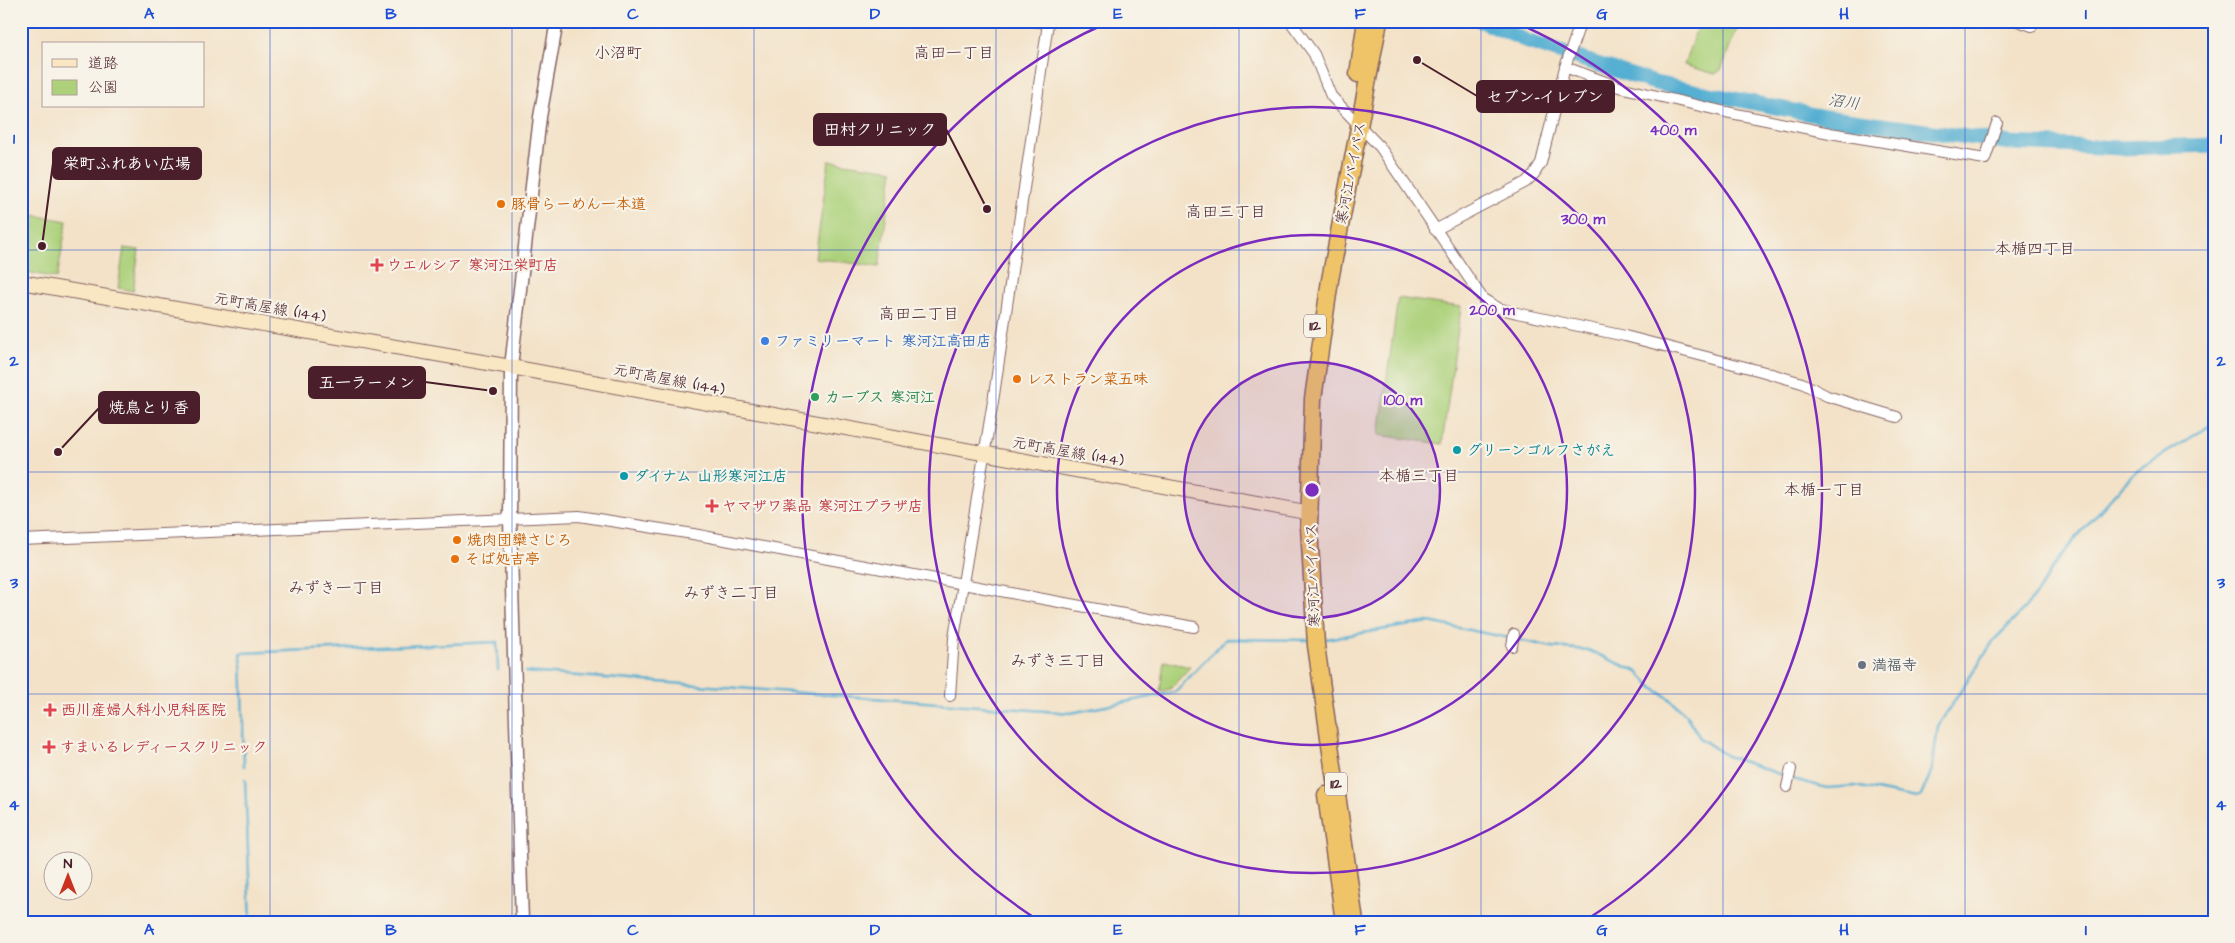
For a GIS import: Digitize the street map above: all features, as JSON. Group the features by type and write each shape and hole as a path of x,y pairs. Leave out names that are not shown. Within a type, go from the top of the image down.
{"highway":[{"name":"寒河江バイパス","path":"1356,121 1366,21"},
{"name":"寒河江バイパス","path":"1355,922 1301,570 1305,512 1304,399 1356,121 1379,21"},
{"name":"寒河江バイパス","path":"1311,640 1344,922"}],"main road":[{"name":"元町高屋線 (144)","path":"21,282 511,367 1305,512"}],"street":[{"path":"522,922 510,520 511,367 540,117 557,21"},
{"path":"950,696 954,638 1019,234 1048,24 1034,21"},
{"path":"1290,21 1314,54 1331,96 1380,146 1483,299 1498,308 1626,336 1761,371 1802,383 1827,396 1897,416"},
{"path":"1435,230 1519,185 1534,174 1541,162 1565,67 1581,21"},
{"path":"2018,21 2032,26"},
{"path":"1565,67 1619,87 1760,119 1985,159 1997,123"},
{"path":"21,540 580,516 963,582 1194,627"},
{"path":"1512,646 1514,634"},
{"path":"1786,787 1791,769"}],"green space":[{"path":"1699,21 1740,21 1721,70 1715,74 1684,65"},
{"path":"829,161 893,170 879,267 815,258"},
{"path":"21,213 67,221 57,278 21,271"},
{"path":"124,248 139,250 133,291 118,288"},
{"path":"1398,298 1461,307 1442,444 1379,435"},
{"path":"1164,661 1190,667 1170,689 1160,691"}],"waterway":[{"name":"沼川","path":"1481,21 1529,42 1655,83 1825,117 2011,143 2120,148 2214,145"},
{"path":"1793,779 1827,788 1855,786 1917,798 1921,796 1932,770 1938,726 1994,640 2037,593 2061,555 2137,471 2214,423"},
{"path":"1320,640 1429,622 1509,638"},
{"path":"525,672 1071,713 1175,692 1226,639 1310,640"},
{"path":"1515,639 1552,647 1588,650 1638,672 1653,688 1670,699 1686,715 1700,738 1727,756 1788,777"},
{"path":"244,766 241,653 497,642 498,670"},
{"path":"245,780 251,922"}],"place":[{"name":"セブン-イレブン","path":"1417,60"},
{"name":"豚骨らーめん一本道","path":"501,204"},
{"name":"田村クリニック","path":"987,209"},
{"name":"栄町ふれあい広場","path":"42,246"},
{"name":"ウエルシア 寒河江栄町店","path":"377,265"},
{"name":"ファミリーマート 寒河江高田店","path":"765,341"},
{"name":"レストラン菜五味","path":"1017,379"},
{"name":"五一ラーメン","path":"493,391"},
{"name":"カーブス 寒河江","path":"815,397"},
{"name":"グリーンゴルフさがえ","path":"1457,450"},
{"name":"焼鳥とり香","path":"58,452"},
{"name":"ダイナム 山形寒河江店","path":"624,476"},
{"name":"ヤマザワ薬品 寒河江プラザ店","path":"712,506"},
{"name":"焼肉団欒さじろ","path":"457,540"},
{"name":"そば処吉亭","path":"455,559"},
{"name":"満福寺","path":"1862,665"},
{"name":"西川産婦人科小児科医院","path":"50,710"},
{"name":"すまいるレディースクリニック","path":"49,747"}],"district":[{"name":"小沼町","path":"618,53"},
{"name":"高田一丁目","path":"954,53"},
{"name":"高田三丁目","path":"1226,212"},
{"name":"本楯四丁目","path":"2035,249"},
{"name":"高田二丁目","path":"919,314"},
{"name":"本楯三丁目","path":"1419,476"},
{"name":"本楯一丁目","path":"1824,490"},
{"name":"みずき一丁目","path":"336,588"},
{"name":"みずき二丁目","path":"731,593"},
{"name":"みずき三丁目","path":"1058,661"}]}
